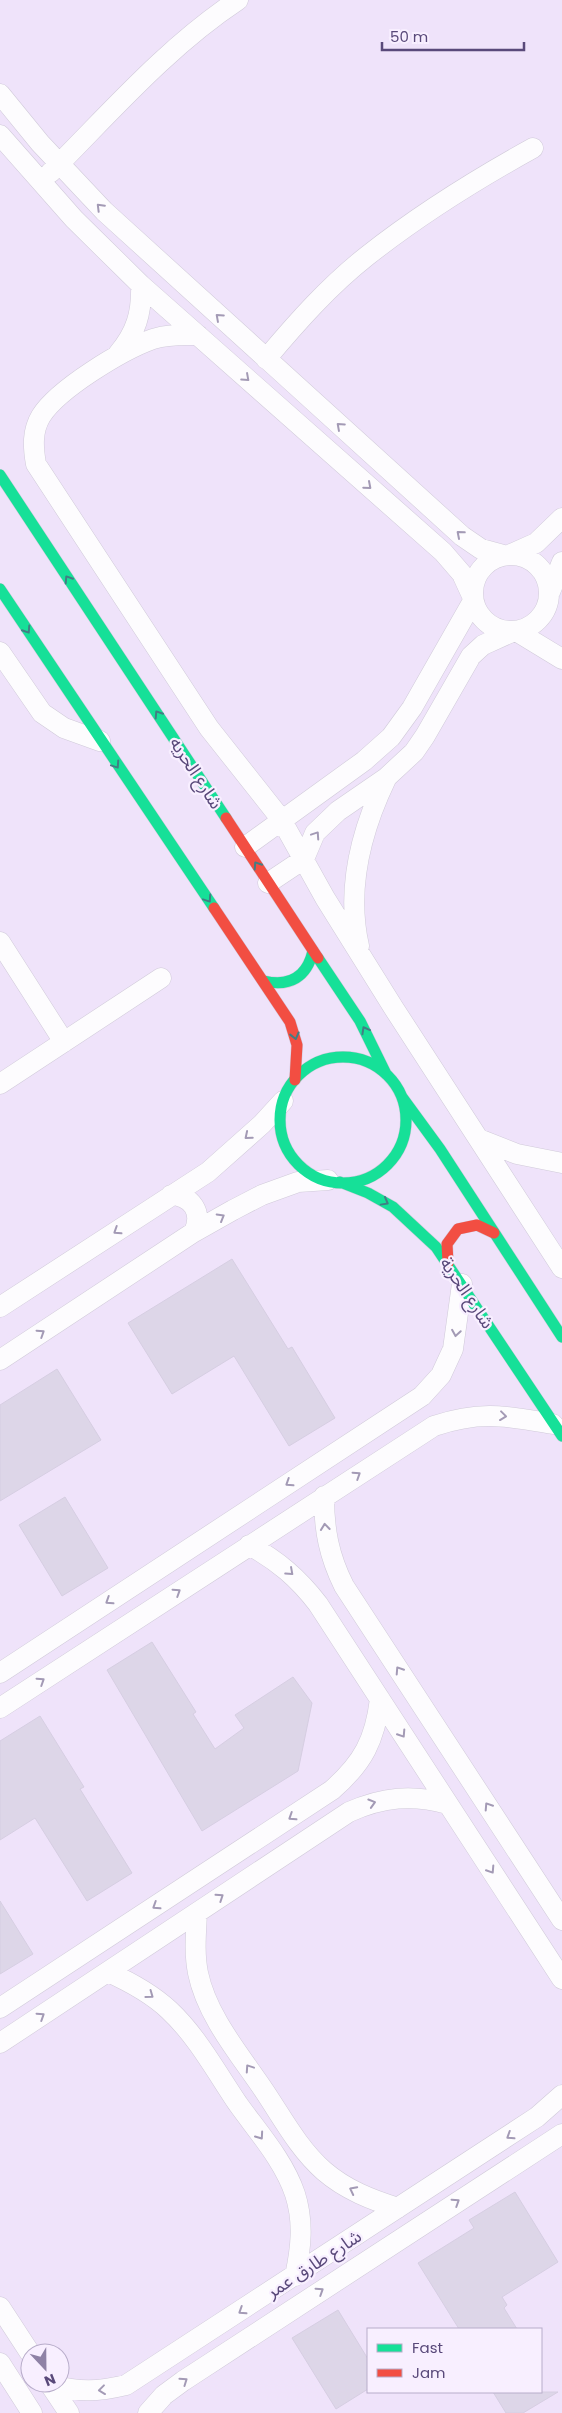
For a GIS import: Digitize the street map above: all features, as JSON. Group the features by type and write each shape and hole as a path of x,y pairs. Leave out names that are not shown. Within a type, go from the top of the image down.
{"street":[{"path":"40,183 164,59 196,30 238,0"},
{"path":"0,94 59,164 132,238 462,536 481,549 506,555 520,555 538,565 548,582 550,594 562,615"},
{"path":"0,135 40,183 142,285 444,552 462,574 483,620 492,626 514,632 562,659"},
{"path":"266,359 297,322 366,257 434,207 533,148"},
{"path":"115,357 128,342 138,324 142,305 142,285"},
{"path":"198,335 176,334 155,338 115,357 65,391 40,416 34,432 33,448 36,464 219,742 281,819 361,956 562,1268"},
{"name":"شارع الحريه","path":"0,475 360,1021 386,1074"},
{"path":"245,847 281,819 364,761 391,737 412,708 473,600 477,576 492,560 536,543 562,518"},
{"path":"268,883 304,858 315,833 338,811 386,778 414,752 471,656 483,645 535,623 543,616 562,562"},
{"path":"0,589 100,741 264,981 296,1032 299,1056 295,1080 283,1102 262,1124 208,1172 0,1307"},
{"path":"0,652 42,714 64,728 100,741"},
{"path":"361,956 354,927 357,865 371,813 386,778"},
{"path":"0,942 64,1042"},
{"path":"264,981 281,984 297,980 306,972 311,962 313,950"},
{"path":"0,1084 161,978"},
{"path":"295,1080 315,1064 340,1057 364,1061 386,1074 440,1149 562,1337"},
{"path":"0,1360 194,1232 262,1195 298,1182 366,1178 387,1165 395,1155 405,1132 405,1106 401,1094"},
{"path":"283,1102 281,1127 289,1151 305,1170 334,1181"},
{"path":"479,1139 517,1154 562,1163"},
{"name":"شارع الحرية","path":"334,1181 368,1193 393,1207 436,1247 558,1430"},
{"path":"171,1195 186,1198 192,1203 198,1217 194,1232"},
{"path":"448,1263 447,1244 458,1229 477,1225 494,1233"},
{"path":"0,1673 422,1396 441,1375 453,1349 462,1284"},
{"path":"399,1412 404,1412 413,1417 417,1427 415,1437"},
{"path":"0,1708 415,1437 441,1423 478,1415 500,1415 558,1430"},
{"path":"324,1496 324,1520 327,1543 334,1565 344,1586 558,1915 528,1927"},
{"path":"250,1545 288,1570 318,1604 562,1979"},
{"path":"139,1582 156,1606"},
{"path":"318,1604 320,1593 328,1585 344,1586"},
{"path":"0,2008 317,1800 348,1776 361,1760 373,1734 380,1700"},
{"path":"0,2043 333,1822 368,1803 388,1798 428,1798 448,1804"},
{"path":"317,1800 326,1800 333,1805 336,1813 333,1822"},
{"path":"197,1912 195,1944 198,1974 209,2004 224,2030 305,2152 325,2172 347,2188 372,2200 398,2208"},
{"path":"108,1972 130,1982 170,2010 199,2048 282,2168 294,2193 301,2221 301,2249 295,2276"},
{"path":"199,2048 198,2039 201,2030 214,2026 224,2030"},
{"name":"شارع طارق عمر","path":"70,2389 102,2391 126,2385 148,2372 537,2117 562,2095"},
{"path":"537,2117 546,2118 553,2123 556,2137"},
{"name":"شارع طارق عمر","path":"148,2413 164,2395 556,2137"},
{"path":"282,2168 291,2171 300,2169 305,2162 305,2152"},
{"path":"0,2307 23,2343"},
{"path":"0,2363 32,2413"},
{"path":"148,2372 150,2388 154,2392 164,2395"},
{"path":"56,2393 68,2413"}],"shaded area":[{"path":"0,0 562,0 562,2413 0,2413"}],"building":[{"path":"232,1259 288,1349 292,1347 335,1418 289,1446 234,1356 172,1394 128,1323"},
{"path":"57,1369 101,1440 0,1501 0,1405"},
{"path":"65,1497 108,1568 62,1596 19,1525"},
{"path":"152,1642 196,1712 193,1714 215,1749 244,1728 235,1715 293,1677 312,1703 298,1771 202,1831 107,1670"},
{"path":"40,1716 84,1787 80,1789 132,1873 87,1901 35,1818 0,1840 0,1741"},
{"path":"0,1901 33,1954 0,1974"},
{"path":"515,2192 558,2262 502,2297 507,2305 504,2308 516,2328 458,2328 418,2263 474,2228 469,2220"},
{"path":"338,2310 367,2357 367,2390 336,2409 292,2338"},
{"path":"558,2392 523,2413 506,2413 494,2393"}],"traffic: fast":[{"path":"0,475 226,818"},
{"path":"0,589 214,908"},
{"path":"264,981 282,983 296,978 306,968 313,951"},
{"path":"318,958 360,1021 386,1074"},
{"path":"343,1057 367,1062 387,1076 401,1096 406,1120 401,1144 387,1164 367,1178 343,1183 319,1178 299,1164 285,1144 280,1120 285,1096 299,1076 319,1062 343,1057"},
{"path":"402,1097 440,1149 562,1337"},
{"path":"340,1182 368,1193 393,1207 436,1247 562,1436"}],"traffic: jam":[{"path":"226,818 318,958"},
{"path":"214,908 290,1022 297,1045 295,1080"},
{"path":"448,1263 447,1244 458,1229 477,1225 494,1233"}]}
